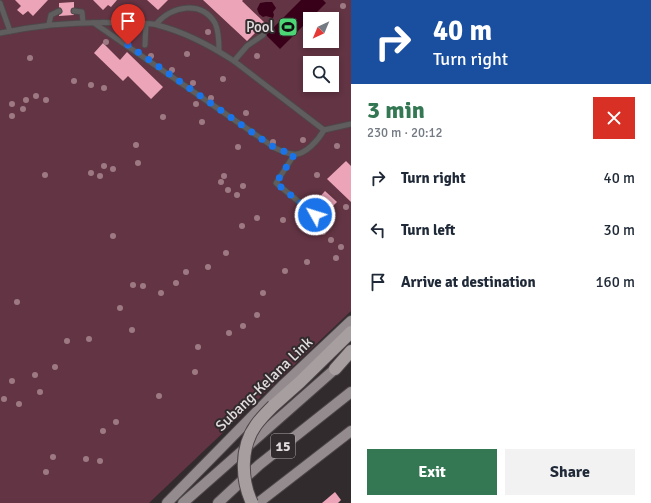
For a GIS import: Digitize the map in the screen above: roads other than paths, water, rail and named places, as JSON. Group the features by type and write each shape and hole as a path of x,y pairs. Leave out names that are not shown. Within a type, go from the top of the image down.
{"highway":[{"path":"252,503 247,493 244,472 247,440 256,425 273,406 351,332"},
{"path":"335,369 351,351"},
{"path":"335,369 351,356"}],"main road":[{"name":"Subang-Kelana Link","path":"167,503 282,386 351,321"},
{"name":"15","path":"183,503 335,369"},
{"name":"15","path":"218,503 260,465 351,392"},
{"name":"15","path":"258,503 351,431"}],"lane":[{"path":"0,3 10,31"},
{"path":"156,24 161,19 176,10 192,6 202,10 215,23 219,51"},
{"path":"49,24 51,15 59,11"},
{"path":"74,11 82,12 83,22"},
{"path":"0,33 49,24 83,22 156,24 183,34 219,51 324,130"},
{"path":"94,22 275,148 294,155"},
{"path":"110,33 113,23"},
{"path":"145,45 146,24"},
{"path":"234,61 247,46 263,35"},
{"path":"324,130 351,124"},
{"path":"315,215 276,183 294,155 312,146 320,138 324,130"}],"place":[{"name":"Pool","path":"288,27"}]}
